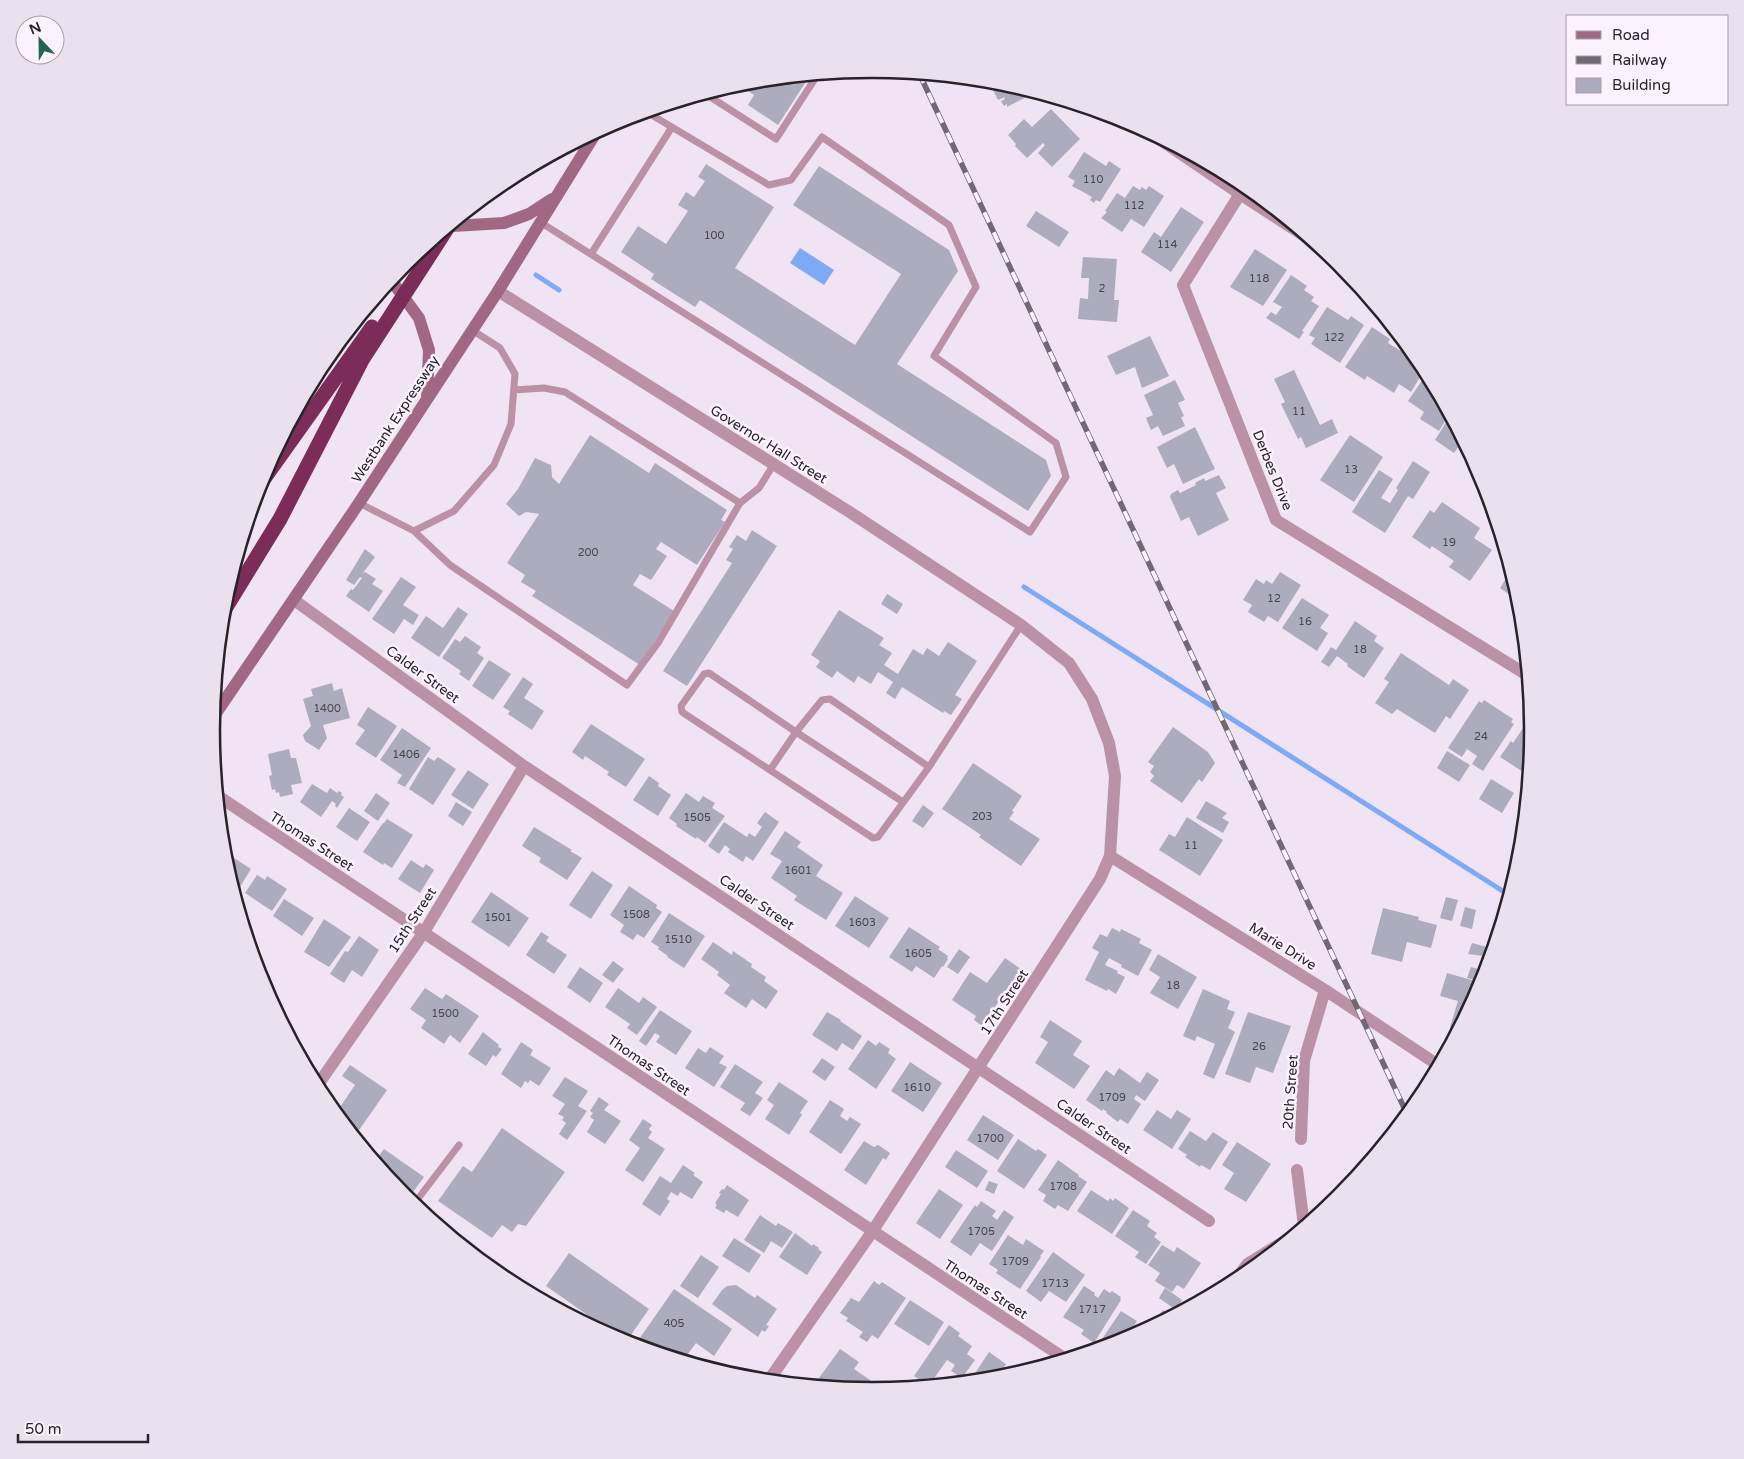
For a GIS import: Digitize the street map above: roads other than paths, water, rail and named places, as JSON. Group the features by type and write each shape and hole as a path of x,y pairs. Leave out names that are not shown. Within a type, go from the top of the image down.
{"highway":[{"path":"235,592 280,519 362,360 438,243"},
{"path":"281,455 421,259"}],"main road":[{"name":"Westbank Expressway","path":"221,707 359,503 498,291 589,143"},
{"path":"461,224 504,223 529,214 555,197"},
{"path":"395,286 419,318 429,350 427,398"}],"street":[{"path":"1196,164 1274,216"},
{"name":"Derbes Drive","path":"1240,194 1183,285 1276,520 1521,671"},
{"name":"Governor Hall Street","path":"498,291 774,464 1022,625"},
{"name":"Calder Street","path":"294,600 524,766 1209,1221"},
{"name":"17th Street","path":"773,1374 872,1232 980,1068 1100,879 1110,856 1115,776 1109,743 1092,699 1069,663 1022,625"},
{"name":"15th Street","path":"322,1079 424,932 524,766"},
{"name":"Thomas Street","path":"224,800 1058,1354"},
{"name":"Marie Drive","path":"1110,856 1325,990 1433,1062"},
{"name":"20th Street","path":"1301,1138 1304,1061 1325,990"},
{"path":"1297,1170 1303,1219"}],"lane":[{"path":"712,98 776,138 814,80"},
{"path":"540,222 1030,532 1066,477 1056,443 934,356 976,286 949,225 822,137 791,180 769,185 653,116"},
{"path":"592,254 672,127"},
{"path":"414,531 454,510 494,465 511,424 515,374 500,348 472,330"},
{"path":"514,390 544,388 565,392 740,503"},
{"path":"359,503 414,531 450,565 627,685 658,643 740,503 759,488 774,464"},
{"path":"903,802 709,673 704,674 681,706 682,712 873,838 881,836 929,767 1022,625"},
{"path":"770,770 796,732 822,700 830,698 929,767"},
{"path":"419,1198 459,1145"},
{"path":"1243,1265 1261,1253"}],"water":[{"path":"800,248 834,270 824,285 790,263"}],"waterway":[{"path":"536,275 559,290"},
{"path":"1024,587 1503,891"}],"railway":[{"path":"922,80 1403,1106"}]}
